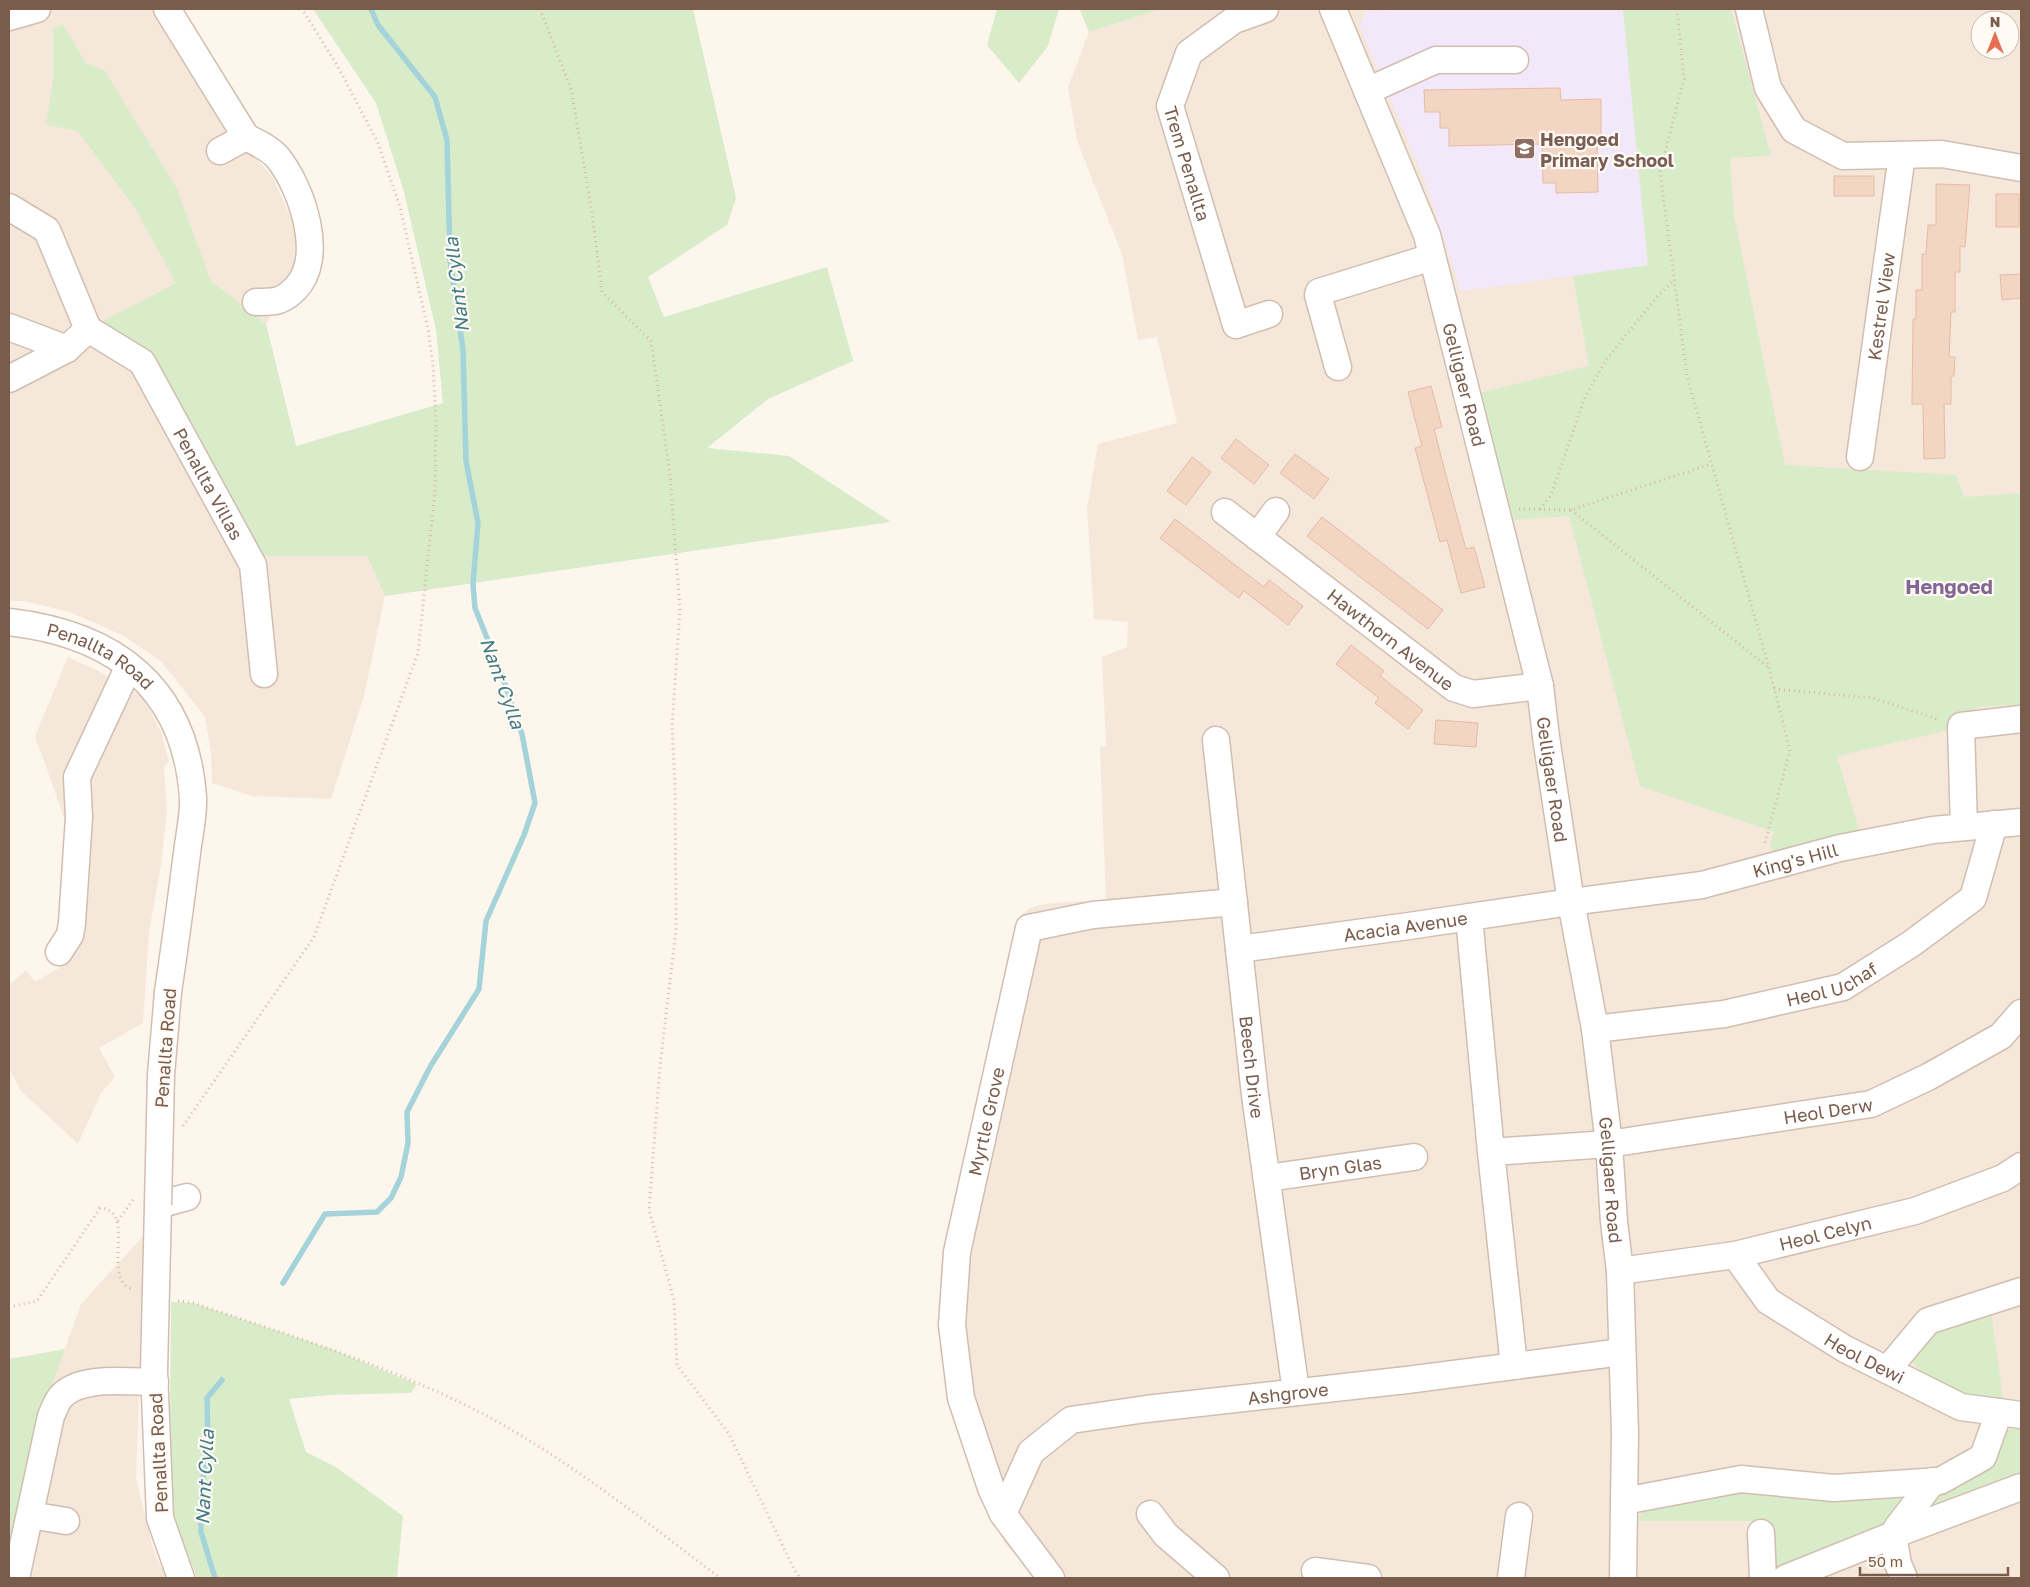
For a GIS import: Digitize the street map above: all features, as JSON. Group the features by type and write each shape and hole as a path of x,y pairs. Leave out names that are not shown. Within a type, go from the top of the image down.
{"street":[{"path":"9,17 37,9"},
{"path":"167,9 246,137 276,156 288,172 303,209 309,233 310,247 305,274 289,296 276,301 256,302"},
{"name":"Trem Penallta","path":"1264,9 1234,20 1190,53 1170,106 1236,325 1269,314"},
{"name":"Gelligaer Road","path":"1333,9 1427,235 1540,686 1570,902 1595,1029 1609,1144 1620,1270 1625,1433 1622,1578"},
{"path":"1748,9 1768,88 1794,130 1843,156 1942,154 2021,168"},
{"path":"1367,91 1436,60 1515,60"},
{"path":"220,151 246,137"},
{"name":"Kestrel View","path":"1860,457 1902,155"},
{"path":"9,207 47,230 88,329 67,349 9,379"},
{"path":"1338,367 1318,293 1432,257"},
{"path":"9,327 67,349"},
{"name":"Penallta Villas","path":"88,329 142,362 253,565 264,674"},
{"path":"1257,537 1276,511"},
{"name":"Hawthorn Avenue","path":"1224,512 1454,688 1473,694 1540,686"},
{"name":"Penallta Road","path":"9,622 41,626 76,638 114,655 129,666 154,689 169,710 181,736 188,763 193,799 168,992 149,1197 156,1297 154,1382 160,1518 181,1578"},
{"path":"59,952 70,935 72,923 79,817 77,777 129,666"},
{"path":"1964,827 1961,726 2021,719"},
{"name":"Beech Drive","path":"1216,740 1267,1178 1296,1392"},
{"name":"King's Hill","path":"1570,902 1702,885 1840,848 1933,830 2021,822"},
{"name":"Heol Uchaf","path":"1595,1029 1724,1014 1843,988 1911,944 1972,898 1994,824"},
{"name":"Myrtle Grove","path":"1003,1514 991,1488 961,1398 952,1325 957,1252 1029,928 1093,915 1234,902"},
{"name":"Acacia Avenue","path":"1239,949 1570,902"},
{"path":"1469,917 1491,1152 1514,1366"},
{"name":"Heol Derw","path":"1491,1152 1609,1144 1871,1104 1928,1078 2001,1036 2021,1013"},
{"name":"Bryn Glas","path":"1267,1178 1414,1156"},
{"name":"Heol Celyn","path":"1620,1270 1735,1255 1915,1211 2003,1178 2021,1166"},
{"path":"149,1197 187,1197"},
{"name":"Heol Dewi","path":"1735,1255 1768,1301 1845,1349 1961,1407 2010,1413"},
{"path":"1887,1370 1928,1321 2021,1291"},
{"name":"Ashgrove","path":"1003,1514 1031,1452 1071,1420 1146,1409 1622,1352"},
{"path":"16,1578 51,1416 60,1397 76,1386 96,1382 154,1382"},
{"path":"1624,1501 1742,1479 1834,1488 1940,1481 1983,1457 2010,1413"},
{"path":"1904,1578 1898,1564 1893,1536 1933,1481"},
{"path":"1786,1578 2021,1487"},
{"path":"1003,1514 1051,1578"},
{"path":"1150,1514 1166,1535 1216,1578"},
{"path":"30,1515 66,1521"},
{"path":"1511,1578 1520,1516"},
{"path":"1761,1534 1763,1578"},
{"path":"1315,1571 1368,1578"}],"path":[{"path":"177,1134 314,937 418,653 435,491 436,421 433,365 428,329 400,207 378,143 337,65 302,9"},
{"path":"540,9 571,89 592,212 602,292 651,341 670,476 680,609 672,727 675,784 676,930 660,1066 649,1210 674,1300 677,1365 729,1434 800,1578"},
{"path":"1677,9 1684,79 1660,172 1687,376 1790,751 1766,842 1774,866"},
{"path":"1540,509 1552,495 1586,397 1606,360 1656,298 1674,280"},
{"path":"1496,511 1512,509 1570,510 1711,464"},
{"path":"1570,510 1768,668"},
{"path":"1774,689 1873,698 1961,726"},
{"path":"118,1221 149,1197"},
{"path":"9,1307 37,1301 100,1208 108,1209 114,1212 118,1221 117,1254 120,1274 124,1283 141,1295 193,1304 331,1349 423,1386 486,1416 548,1452 720,1578"}],"shaded area":[{"path":"9,9 156,9 233,130 273,178 297,231 292,284 266,324 296,446 367,556 385,596 364,696 331,799 252,796 212,783 211,753 205,717 161,661 124,636 70,612 24,601 9,601"},
{"path":"1079,9 2021,9 2021,1578 1036,1578 1004,1542 970,1464 947,1379 1016,929 1021,915 1030,908 1043,904 1081,901 1106,902 1100,747 1106,746 1102,657 1127,647 1128,622 1094,619 1087,508 1098,444 1177,423 1157,337 1138,340 1122,254 1077,141 1068,87 1089,32"},
{"name":"Hengoed Primary School","path":"1422,9 1623,9 1648,266 1461,291 1425,181 1360,27 1364,13"},
{"path":"68,657 109,676 144,698 161,732 169,761 164,767 167,810 161,865 149,932 143,1023 99,1048 115,1077 101,1093 78,1144 21,1091 9,1069 9,985 26,970 35,982 69,962 82,842 72,840 35,736"},
{"path":"144,1235 136,1479 155,1555 167,1578 12,1578 41,1416 81,1304"}],"green space":[{"path":"313,9 693,9 736,198 727,225 648,277 664,317 827,267 853,361 768,399 707,448 789,456 891,522 385,596 367,556 256,556 101,322 176,283 135,208 78,131 46,125 53,80 53,28 63,25 86,63 105,71 176,187 211,281 266,324 296,446 443,403 436,330 404,192 376,103"},
{"path":"997,9 1059,9 1048,46 1019,83 987,45"},
{"path":"1080,9 1161,9 1089,32"},
{"path":"1623,9 1731,9 1771,156 1730,158 1734,216 1785,465 1956,475 1964,497 2021,493 2021,704 1979,707 1950,730 1837,756 1860,833 1776,860 1770,844 1774,832 1640,786 1569,516 1514,520 1479,393 1589,366 1573,276 1648,265"},
{"path":"171,1302 193,1303 331,1349 417,1384 411,1393 329,1395 289,1399 306,1452 336,1467 403,1516 397,1578 197,1578 172,1511 170,1419"},
{"path":"1990,1304 2004,1405 1952,1389 1928,1376 1910,1359 1924,1330"},
{"path":"65,1349 41,1416 9,1578 9,1359"},
{"path":"2021,1426 2021,1485 1775,1576 1766,1566 1765,1521 1639,1521 1642,1512 1653,1505 1715,1487 1940,1485 2004,1431"}],"building":[{"path":"1560,88 1561,100 1601,99 1601,137 1597,137 1598,192 1556,193 1556,183 1543,183 1542,144 1449,146 1449,128 1440,128 1440,112 1425,112 1424,90"},
{"path":"1834,176 1874,176 1874,196 1834,196"},
{"path":"1936,184 1970,185 1965,247 1960,246 1960,272 1955,272 1955,312 1951,312 1949,357 1955,357 1954,376 1951,376 1951,404 1944,404 1945,458 1924,459 1923,404 1912,404 1913,319 1916,319 1916,290 1922,290 1922,254 1926,254 1928,225 1936,225"},
{"path":"1996,194 2019,194 2019,227 1996,227"},
{"path":"2021,274 2021,298 2002,300 2000,275"},
{"path":"1431,386 1442,427 1434,429 1448,483 1466,549 1474,547 1485,587 1461,593 1447,540 1440,542 1415,448 1422,446 1408,392"},
{"path":"1236,439 1269,465 1254,484 1221,458"},
{"path":"1295,454 1329,479 1314,499 1280,473"},
{"path":"1192,457 1211,472 1186,505 1167,491"},
{"path":"1322,517 1443,610 1428,629 1307,536"},
{"path":"1175,519 1264,587 1269,580 1303,606 1288,625 1244,591 1239,598 1160,538"},
{"path":"1351,645 1384,671 1380,676 1423,710 1408,729 1375,703 1379,698 1336,664"},
{"path":"1436,720 1478,723 1476,747 1434,744"}],"waterway":[{"name":"Nant Cylla","path":"283,1283 325,1214 377,1212 391,1198 401,1177 408,1143 407,1112 430,1067 479,989 486,921 524,835 535,803 522,734 501,673 475,608 473,584 478,523 466,461 463,350 450,259 447,140 435,97 378,25 371,9"},
{"name":"Nant Cylla","path":"215,1578 201,1532 201,1490 208,1446 207,1398 222,1380"}],"place":[{"name":"Hengoed Primary School","path":"1524,149"}],"district":[{"name":"Hengoed","path":"1949,586"}]}
